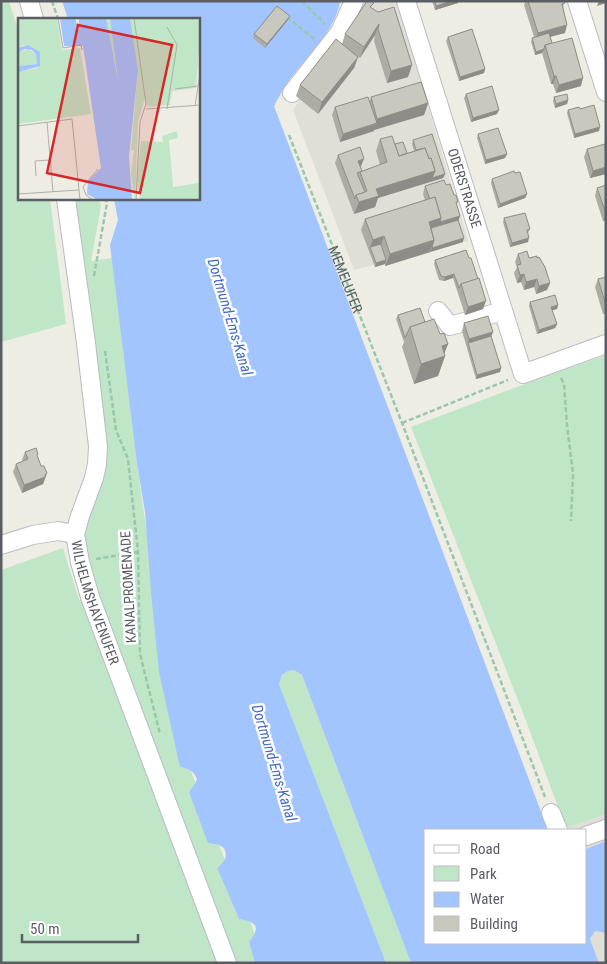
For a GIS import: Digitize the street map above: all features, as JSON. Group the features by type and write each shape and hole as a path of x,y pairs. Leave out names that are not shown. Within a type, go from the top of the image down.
{"street":[{"path":"29,1 34,18"},
{"path":"292,93 337,35 354,1"},
{"name":"ODERSTRASSE","path":"406,1 523,374"},
{"path":"577,1 606,90"},
{"name":"WILHELMSHAVENUFER","path":"66,200 98,446 94,478 80,516 76,534 80,562 93,606 227,963"},
{"path":"438,311 450,326 503,311"},
{"path":"523,374 606,344"},
{"path":"1,544 33,535 58,531 76,534"},
{"path":"551,813 558,829"},
{"path":"587,836 606,829"}],"path":[{"path":"52,1 58,18"},
{"path":"302,1 337,35"},
{"path":"284,14 326,50"},
{"name":"MEMELUFER","path":"289,135 402,423 551,813"},
{"path":"96,284 94,275 106,200"},
{"name":"KANALPROMENADE","path":"104,343 116,430 128,459 138,552 140,654 161,736"},
{"path":"554,363 564,384 573,474 571,521"},
{"path":"402,423 523,374"},
{"path":"80,562 138,552"}],"shaded area":[{"path":"376,1 397,1 468,241 354,270 293,110 339,40"},
{"path":"559,810 566,828 606,814 606,841 587,849 587,829 548,829 542,816"},
{"path":"595,931 606,933 606,963 599,963 590,939"}],"green space":[{"path":"1,1 9,1 18,30 18,200 50,200 66,324 1,342"},
{"path":"74,200 99,200 101,206 91,261 112,258 137,464 180,767 190,769 196,784 208,843 219,845 225,860 217,868 239,919 250,921 255,935 249,942 255,963 1,963 1,570 63,548 79,600 98,597 88,562 84,535 94,501"},
{"path":"606,355 606,814 566,828 411,427"},
{"path":"294,670 302,675 411,963 386,963 279,684 282,675"}],"water":[{"name":"Dortmund-Ems-Kanal","path":"62,1 340,1 333,22 327,32 290,79 274,106 548,829 424,829 424,944 587,944 587,849 606,841 606,933 595,931 590,939 599,963 411,963 302,675 294,670 282,675 279,684 386,963 255,963 249,942 256,929 250,922 239,919 217,868 225,859 224,848 208,843 189,792 197,779 190,770 180,767 159,672 145,512 137,464 110,245 118,220 114,200 200,200 200,18 68,18"}],"building":[{"path":"367,1 374,3 370,7 378,12 394,7 412,65 391,71 378,29 379,24 364,47 345,34"},
{"path":"435,1 452,1 436,6"},
{"path":"528,1 564,1 565,3 562,4 567,25 538,33"},
{"path":"277,6 290,16 267,44 254,34"},
{"path":"472,29 485,69 460,77 448,37"},
{"path":"549,33 552,43 545,45 544,49 536,52 532,38"},
{"path":"572,38 583,78 559,85 556,76 554,76 545,45"},
{"path":"336,39 358,57 322,102 300,85"},
{"path":"421,82 428,103 377,119 371,97"},
{"path":"492,86 499,110 473,118 466,94"},
{"path":"567,94 568,100 556,104 554,97"},
{"path":"368,97 377,123 343,134 335,107"},
{"path":"594,105 600,127 575,134 568,110"},
{"path":"498,128 507,154 486,160 478,134"},
{"path":"432,134 445,174 432,178 435,171 431,158 429,159 425,148 416,150 413,140"},
{"path":"392,136 399,156 425,148 429,159 431,158 435,171 376,189 379,196 359,202 356,195 367,191 360,172 387,162 380,139"},
{"path":"403,142 407,153 399,156 395,144"},
{"path":"605,144 606,167 593,171 587,149"},
{"path":"360,147 364,159 358,161 362,171 357,173 365,192 356,195 355,199 338,155"},
{"path":"514,171 515,173 520,172 527,194 500,204 492,179"},
{"path":"444,180 446,185 450,184 454,195 456,195 460,216 440,222 441,218 435,197 430,199 425,186"},
{"path":"606,185 606,213 597,188"},
{"path":"435,197 441,218 429,222 434,240 390,254 384,236 373,240 365,219"},
{"path":"525,213 530,229 527,230 529,238 512,243 504,218"},
{"path":"458,220 464,238 432,248 434,240 431,228"},
{"path":"381,244 386,260 376,263 370,247"},
{"path":"466,250 469,258 471,258 478,279 461,284 459,288 454,274 445,277 441,276 435,260"},
{"path":"527,251 529,258 539,257 545,267 550,283 539,286 537,279 526,282 524,274 520,275 517,265 521,264 518,254"},
{"path":"606,277 606,305 598,279"},
{"path":"479,278 486,301 468,307 461,284"},
{"path":"555,295 558,305 551,307 557,324 539,330 530,302"},
{"path":"420,308 425,322 410,327 405,338 398,315"},
{"path":"488,316 493,332 469,339 464,323"},
{"path":"434,319 440,334 444,333 448,344 442,346 445,356 421,364 410,327"},
{"path":"491,336 501,368 477,375 468,343"},
{"path":"36,448 41,466 44,466 47,473 45,477 24,485 16,464 28,459 25,452"}]}
